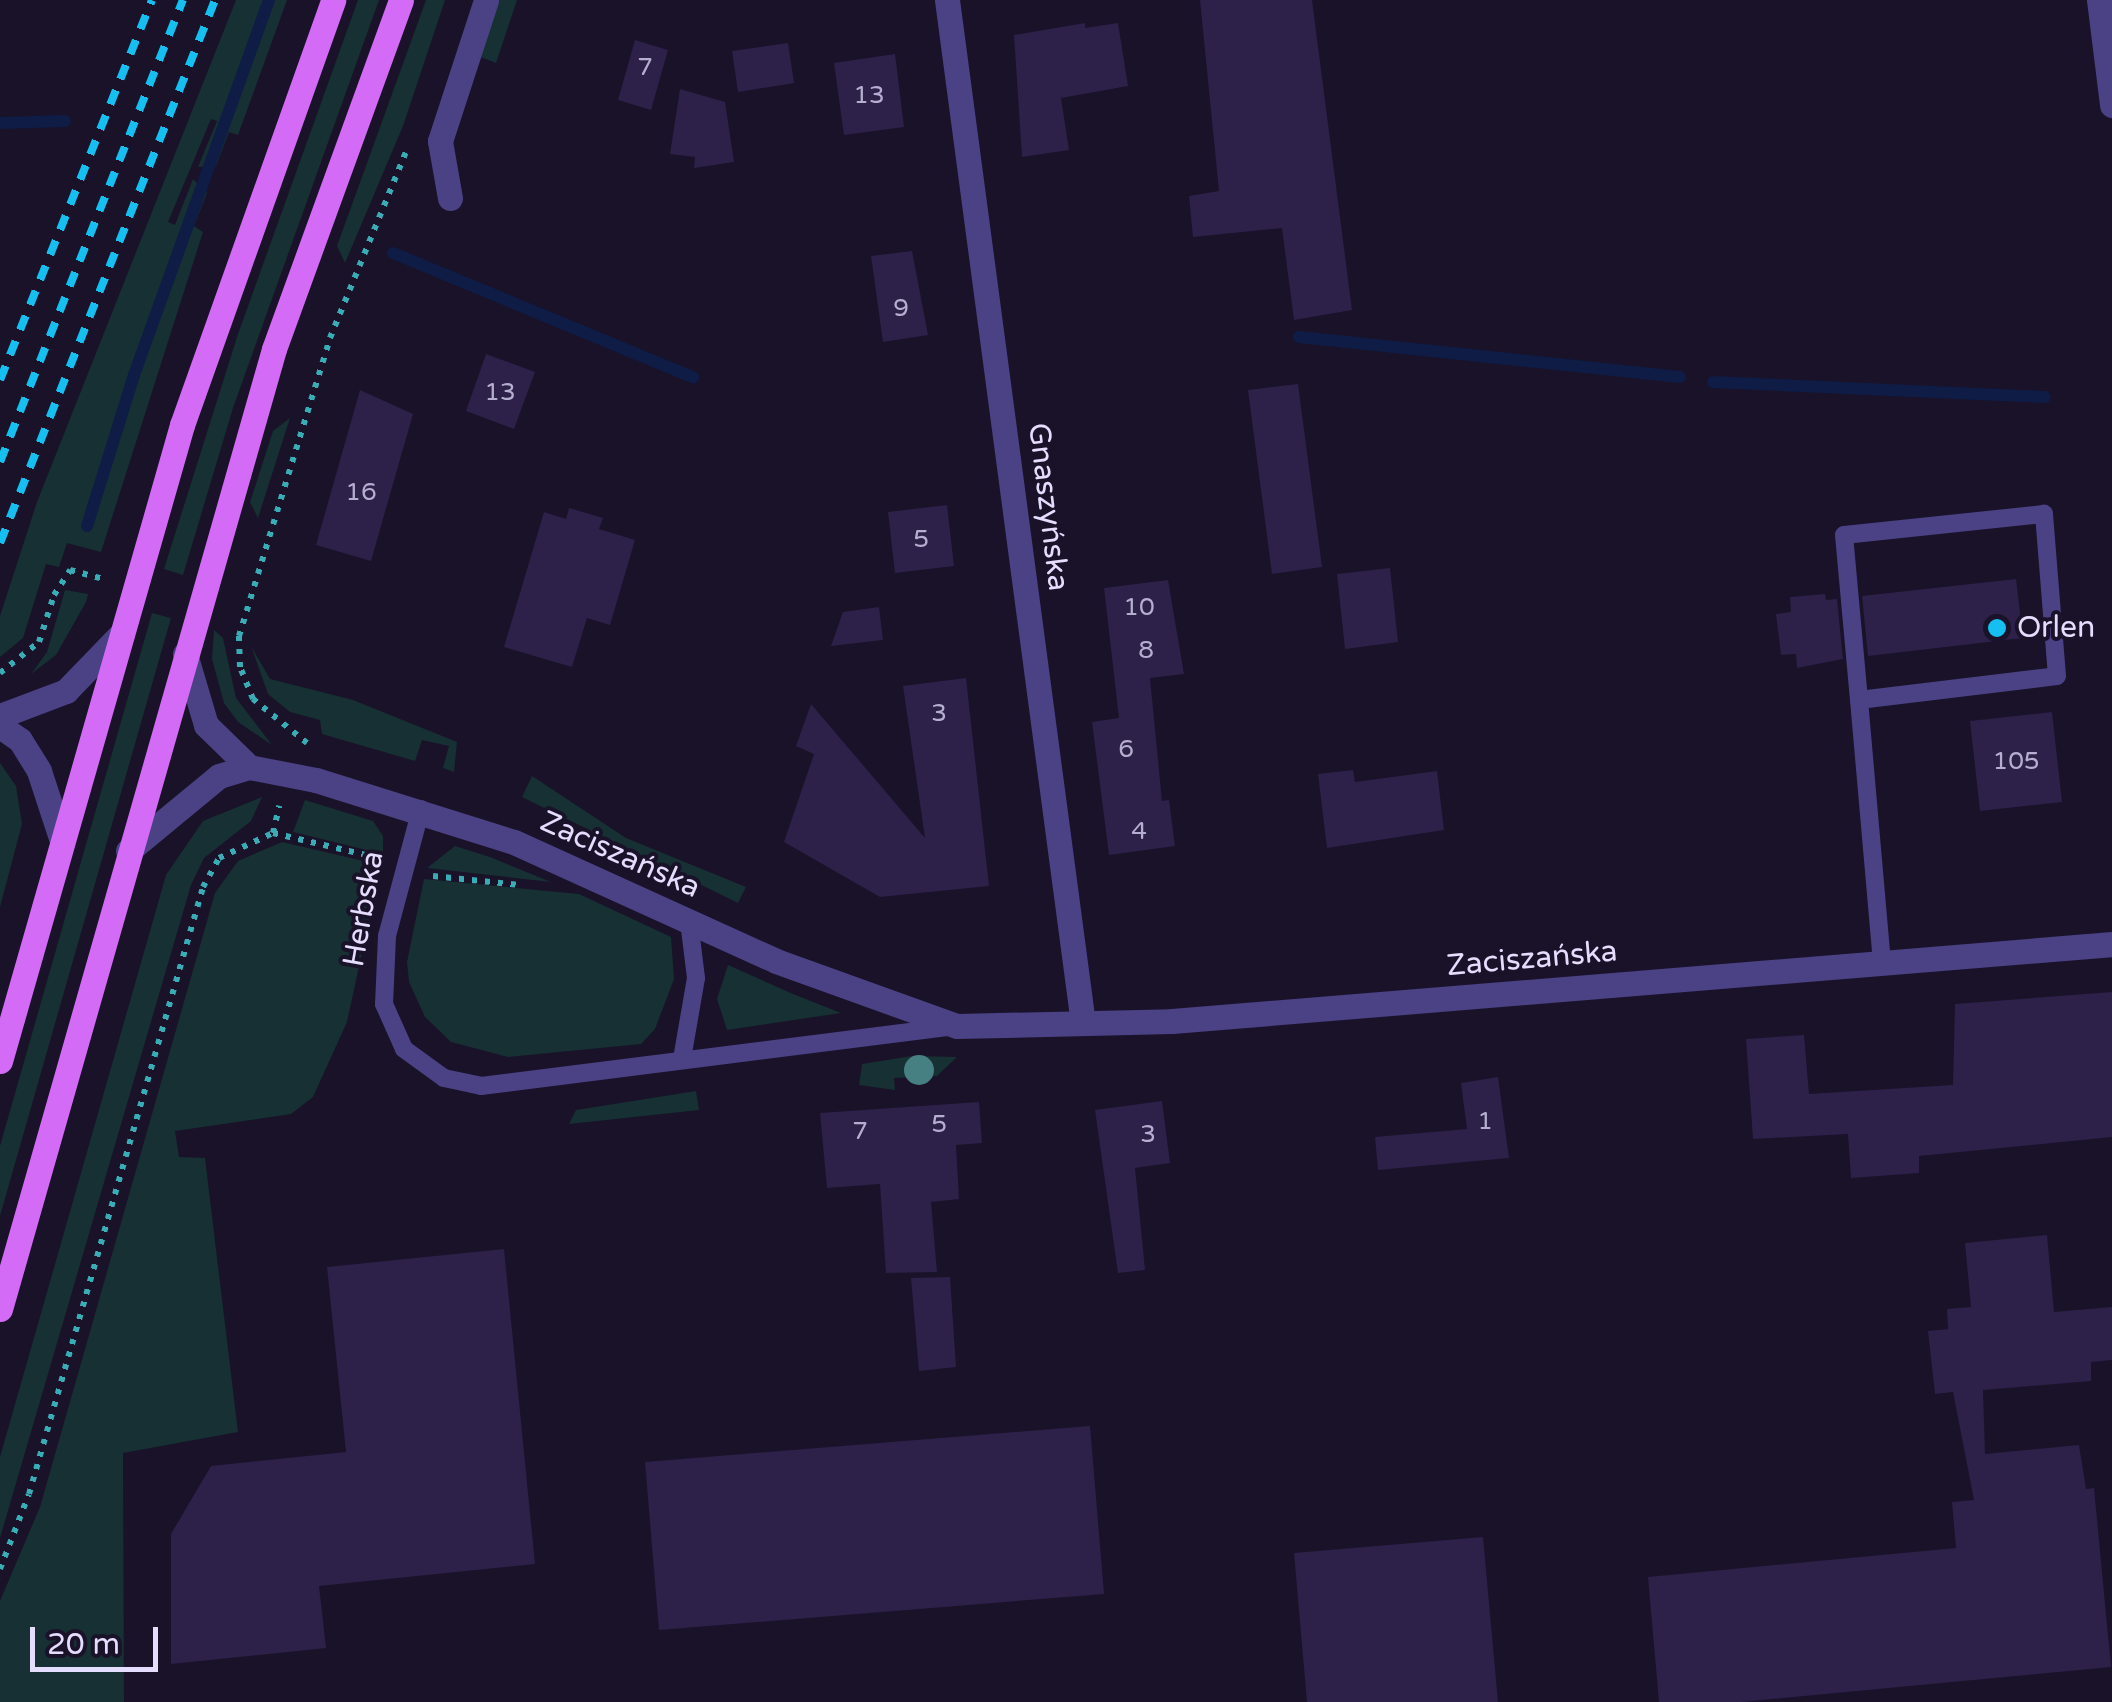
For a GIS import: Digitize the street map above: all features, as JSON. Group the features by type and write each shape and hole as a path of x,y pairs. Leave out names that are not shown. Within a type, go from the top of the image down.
{"main road":[{"path":"0,1061 120,635 216,324 334,0"},
{"path":"0,1309 274,349 402,0"}],"street":[{"path":"450,198 440,140 486,0"},
{"name":"Gnaszyńska","path":"948,0 1083,1023"},
{"path":"2099,0 2108,33 2112,105"},
{"path":"0,716 66,690 120,635"},
{"name":"Zaciszańska","path":"185,652 201,716 220,745 248,767 421,809 514,842 793,968 957,1026 1083,1023 2112,944"},
{"path":"0,726 31,755 62,841"},
{"path":"128,851 201,787 248,767"}],"lane":[{"path":"1859,700 2057,676 2044,514 1844,535 1882,962"},
{"name":"Herbska","path":"421,809 403,866 382,974 390,1028 421,1066 481,1086"},
{"path":"682,1059 696,978 689,922"},
{"name":"Zaciszańska","path":"481,1086 957,1026"}],"path":[{"path":"322,746 304,742 253,699 240,667 239,636 330,338 412,138"},
{"path":"0,673 39,642 54,595 70,570 94,576"},
{"path":"274,833 280,796"},
{"path":"0,1569 29,1494 210,870 231,849 274,833 446,879 527,885"}],"green space":[{"path":"236,0 287,0 238,135 229,132 216,166 198,167 217,121 211,119 168,222 175,225 193,179 207,193 194,226 203,232 101,552 67,543 59,567 46,564 23,638 0,657 0,616 37,502"},
{"path":"358,0 379,0 233,408 183,575 164,569 238,334"},
{"path":"426,0 445,0 403,126 345,263 337,246"},
{"path":"497,0 517,0 496,63 478,56"},
{"path":"290,418 258,518 250,502 273,431"},
{"path":"65,590 88,594 86,602 56,655 31,674 47,652"},
{"path":"152,613 171,618 0,1216 0,1146"},
{"path":"214,630 223,638 236,698 272,745 238,722 224,703 212,659"},
{"path":"251,646 270,679 353,700 457,742 454,772 443,768 449,746 422,740 415,761 322,734 320,720 290,712 268,694"},
{"path":"0,763 16,786 22,824 0,907"},
{"path":"532,776 626,838 746,887 738,903 522,797"},
{"path":"262,797 251,821 204,858 191,885 0,1538 0,1457 166,875 203,821"},
{"path":"305,800 373,821 383,836 383,854 293,832"},
{"path":"282,842 381,865 347,1022 313,1097 291,1114 175,1131 179,1157 205,1158 238,1432 123,1453 124,1702 0,1702 0,1601 40,1507 215,893 238,861"},
{"path":"455,846 490,857 551,882 427,868"},
{"path":"424,879 579,894 671,937 674,979 655,1029 641,1044 508,1057 451,1042 425,1017 409,982 407,962"},
{"path":"728,965 841,1013 727,1030 717,999"},
{"path":"912,1056 957,1057 937,1076 894,1078 895,1090 859,1085 862,1064"},
{"path":"696,1091 699,1110 569,1124 576,1110"}],"building":[{"path":"1200,0 1312,0 1352,310 1294,320 1282,228 1193,237 1189,196 1219,191"},
{"path":"1085,23 1085,28 1118,23 1128,86 1061,98 1069,150 1022,157 1014,35"},
{"path":"635,40 668,50 651,110 618,100"},
{"path":"788,43 794,83 738,92 732,51"},
{"path":"895,54 904,127 844,135 834,63"},
{"path":"680,89 725,102 734,162 694,168 695,157 670,154"},
{"path":"912,251 928,335 883,342 871,256"},
{"path":"486,354 535,372 514,429 466,411"},
{"path":"1298,384 1322,567 1272,574 1248,390"},
{"path":"360,390 413,414 371,561 316,545"},
{"path":"947,505 954,566 895,573 888,512"},
{"path":"569,508 603,518 599,529 635,540 610,625 587,618 572,667 504,647 544,512 566,519"},
{"path":"1390,568 1398,642 1345,649 1337,574"},
{"path":"2016,579 2023,638 1868,656 1862,596"},
{"path":"1168,580 1184,674 1150,678 1162,801 1169,800 1175,846 1109,855 1092,722 1119,718 1104,588"},
{"path":"1825,594 1826,600 1837,599 1843,659 1797,668 1796,654 1781,655 1776,614 1791,612 1790,597"},
{"path":"879,607 883,640 831,646 843,612"},
{"path":"966,678 989,886 880,897 784,842 814,754 796,746 811,704 925,838 903,686"},
{"path":"2052,712 2062,802 1980,811 1970,721"},
{"path":"1353,770 1355,782 1437,771 1444,830 1327,848 1318,774"},
{"path":"2112,992 2112,1137 1919,1156 1919,1173 1851,1178 1848,1134 1753,1139 1746,1039 1804,1035 1809,1094 1953,1085 1955,1004"},
{"path":"1498,1077 1509,1158 1378,1170 1375,1137 1467,1129 1461,1083"},
{"path":"1162,1101 1170,1163 1135,1168 1145,1270 1118,1273 1095,1110"},
{"path":"979,1102 982,1143 956,1145 959,1199 931,1202 937,1272 886,1273 880,1184 827,1188 820,1113"},
{"path":"2047,1235 2054,1312 2112,1307 2112,1360 2091,1362 2091,1381 1983,1390 1985,1454 2079,1445 2086,1489 2094,1488 2111,1667 1741,1702 1659,1702 1648,1577 1956,1548 1952,1502 1974,1500 1953,1392 1935,1394 1928,1331 1948,1329 1947,1309 1971,1307 1965,1243"},
{"path":"504,1249 535,1564 319,1586 326,1648 171,1664 171,1534 211,1466 346,1452 327,1267"},
{"path":"950,1277 956,1367 919,1371 911,1278"},
{"path":"1090,1426 1104,1594 659,1630 645,1462"},
{"path":"1483,1537 1498,1702 1307,1702 1294,1553"}],"waterway":[{"path":"87,526 134,375 269,0"},
{"path":"0,123 65,121"},
{"path":"393,253 693,377"},
{"path":"1299,337 1680,377"},
{"path":"1713,382 2045,397"}],"railway":[{"path":"0,380 152,0"},
{"path":"0,462 183,0"},
{"path":"0,543 215,0"}],"place":[{"name":"Orlen","path":"1997,628"}]}
